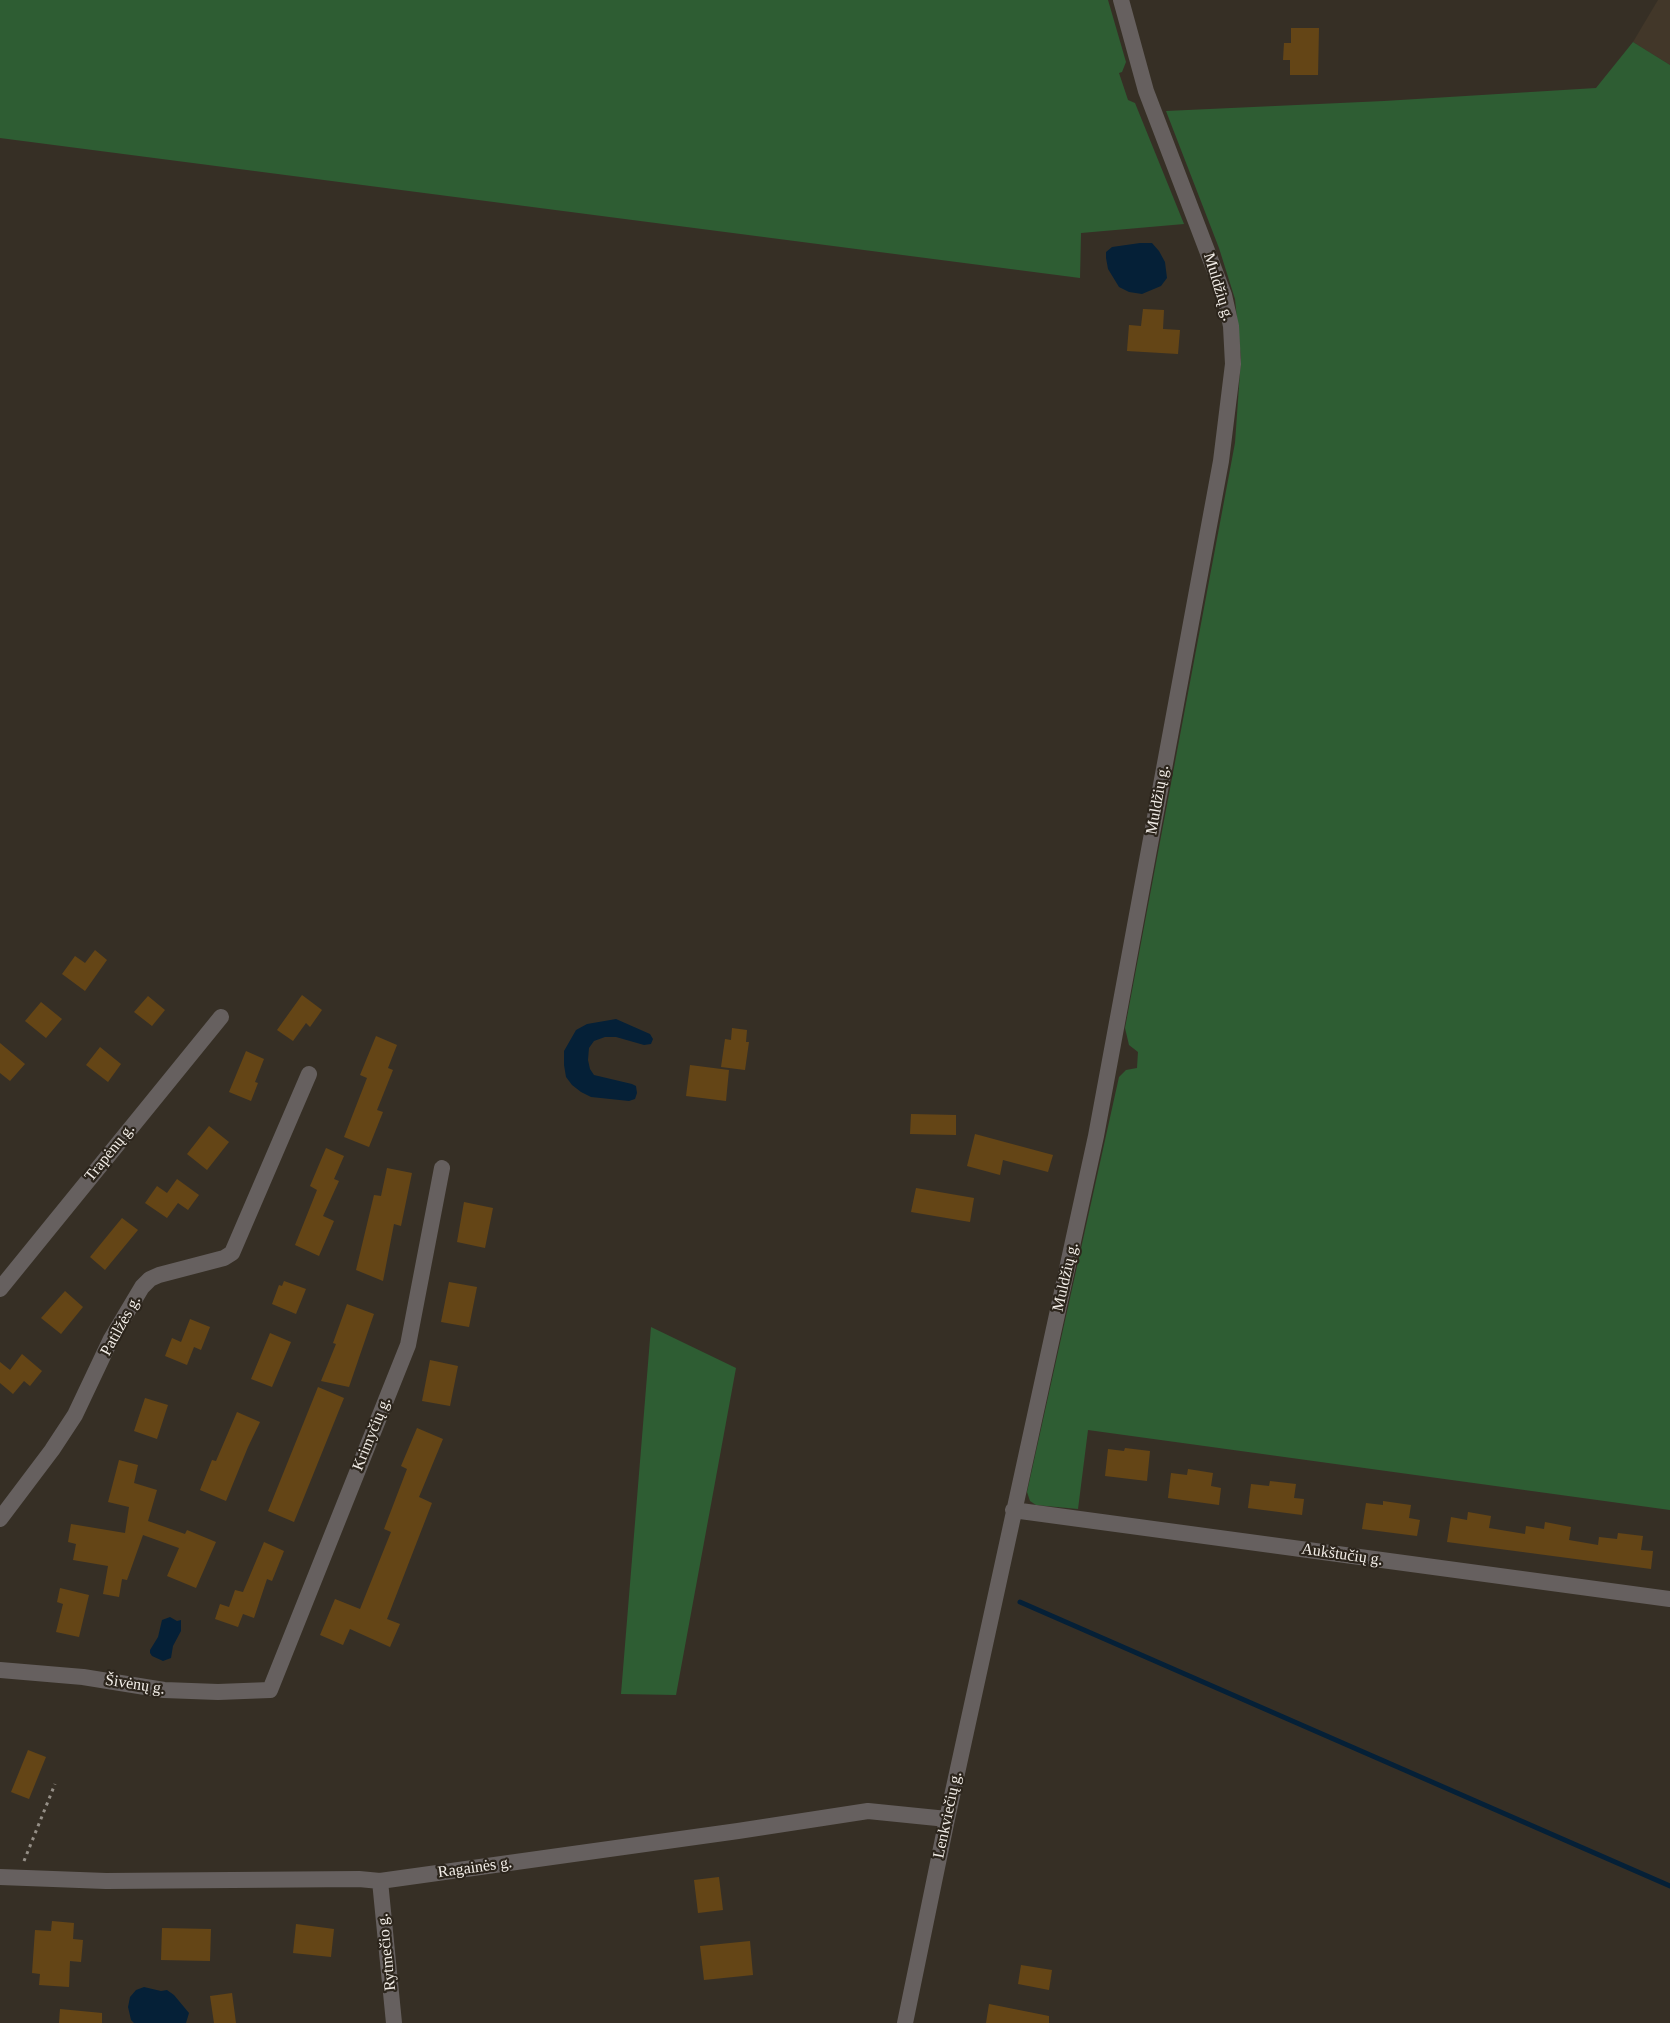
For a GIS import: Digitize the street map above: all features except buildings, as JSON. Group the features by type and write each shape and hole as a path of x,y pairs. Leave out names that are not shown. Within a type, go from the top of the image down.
{"street":[{"name":"Muldžių g.","path":"992,1608 1074,1240 1107,1079 1221,461 1233,364 1231,326 1224,295 1146,91 1121,0"},
{"name":"Trapėnų g.","path":"0,1289 221,1017"},
{"name":"Patilžės g.","path":"0,1519 52,1450 75,1415 111,1340 142,1287 150,1279 159,1275 224,1258 232,1253 309,1074"},
{"name":"Krimyčių g.","path":"270,1690 408,1345 442,1168"},
{"name":"Aukštučių g.","path":"1013,1510 1670,1599"},
{"name":"Lenkviečių g.","path":"905,2023 992,1608"},
{"name":"Šivėnų g.","path":"0,1670 83,1677 164,1690 218,1692 270,1690"},
{"name":"Ragainės g.","path":"8,1878 106,1881 359,1879 380,1881 868,1811 947,1819"},
{"name":"Rytmečio g.","path":"380,1881 394,2023"}],"path":[{"path":"8,1878 55,1784"}],"shaded area":[{"path":"1658,0 1670,0 1670,65 1633,42"}],"green space":[{"path":"0,0 1108,0 1126,62 1122,72 1119,73 1128,100 1135,103 1184,224 1081,233 1080,278 0,138"},
{"path":"1633,42 1670,65 1670,1510 1088,1430 1078,1509 1036,1505 1030,1501 1027,1492 1119,1077 1126,1070 1137,1068 1138,1052 1129,1045 1125,1028 1235,443 1241,358 1235,299 1219,248 1166,111 1596,88"},
{"path":"651,1327 736,1368 676,1695 621,1694"}],"water":[{"path":"1152,243 1159,251 1165,262 1167,278 1161,286 1142,294 1129,292 1119,287 1108,269 1106,258 1106,252 1112,247"},
{"path":"616,1019 650,1034 653,1039 651,1044 644,1045 616,1037 605,1037 594,1041 589,1048 588,1060 594,1075 636,1086 635,1099 629,1101 591,1097 581,1092 566,1077 564,1065 564,1051 576,1030 587,1024"},
{"path":"170,1617 177,1621 181,1620 181,1631 173,1646 171,1658 163,1661 152,1656 150,1650 158,1637 162,1620"},
{"path":"144,1987 167,1990 174,1995 189,2013 186,2023 134,2023 128,2007 130,1997 136,1990"}],"waterway":[{"path":"1020,1602 1670,1886"}]}
